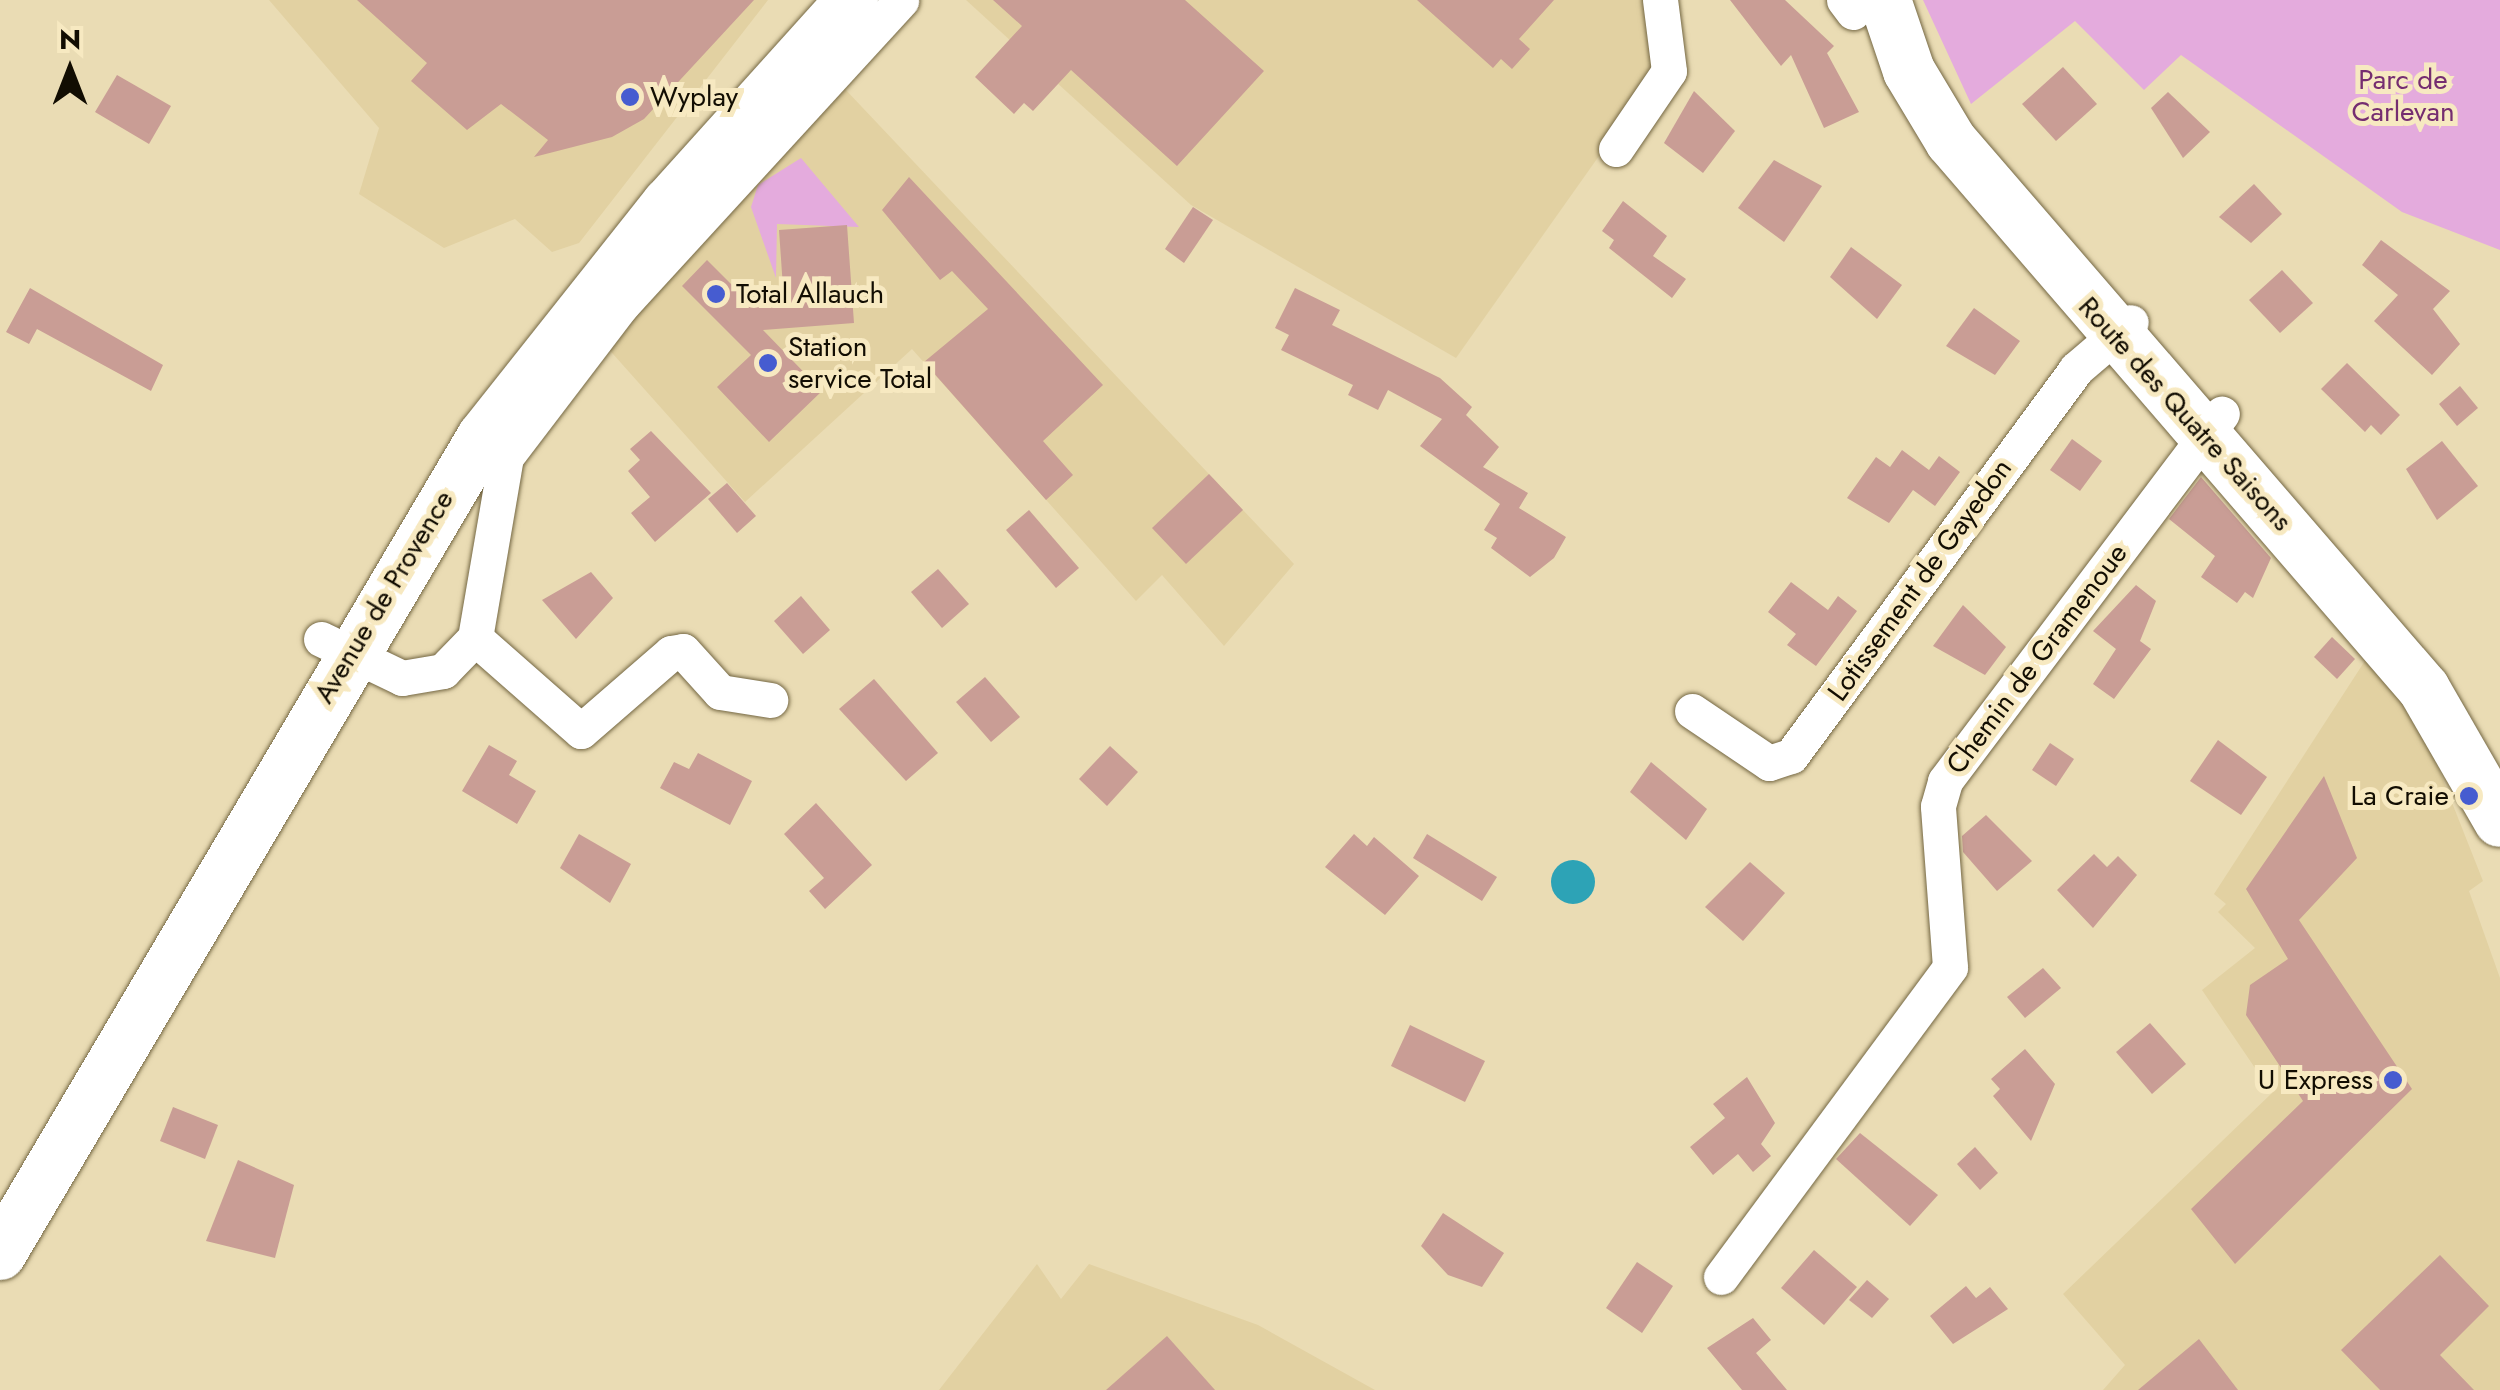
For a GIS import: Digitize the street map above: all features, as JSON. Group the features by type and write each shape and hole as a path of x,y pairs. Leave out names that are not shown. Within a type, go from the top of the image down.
{"main road":[{"name":"Avenue de Provence","path":"0,1198 334,646 492,376 813,0"},
{"name":"Avenue de Provence","path":"0,1254 334,646 561,333 852,0"},
{"name":"Route des Quatre Saisons","path":"1911,0 1928,53 1972,126 2122,329"},
{"name":"Route des Quatre Saisons","path":"1861,4 1909,71 1951,141 2122,329 2442,666 2498,796"}],"street":[{"path":"334,646 380,674 424,677 476,638 506,457 621,306 900,0"},
{"path":"1616,148 1669,71 1660,0"},
{"name":"Lotissement de Gayedon","path":"1692,711 1769,764 1792,756 2064,384 2122,329"},
{"name":"Chemin de Gramenoue","path":"1721,1277 1950,967 1939,839 1944,782 2212,423"},
{"path":"476,638 581,731 672,653 683,652 720,692 770,700"}],"shaded area":[{"path":"269,0 768,0 579,243 552,252 515,219 444,248 359,194 379,128"},
{"path":"966,0 1651,0 1662,67 1456,358 1191,205"},
{"path":"844,88 1294,564 1224,646 1162,575 1136,601 912,349 745,502 605,345"},
{"path":"2370,653 2428,742 2483,881 2469,891 2500,978 2500,1390 2103,1390 2125,1365 2063,1294 2272,1093 2202,990 2255,948 2218,912 2226,904 2214,894"},
{"path":"1037,1264 1061,1299 1089,1264 1258,1325 1375,1390 939,1390"}],"green space":[{"name":"Parc de Carlevan","path":"1923,0 2500,0 2500,250 2402,212 2181,55 2144,90 2075,21 1971,104"},
{"path":"801,158 859,227 777,224 776,278 751,207 758,185"}],"water":[{"path":"1573,860 1589,866 1595,882 1589,898 1573,904 1557,898 1551,882 1557,866"}],"building":[{"path":"357,0 754,0 644,119 612,137 534,157 548,140 501,104 467,130 411,81 427,63"},
{"path":"993,0 1185,0 1264,71 1177,166 1071,70 1033,111 1024,103 1014,114 975,77 1022,26"},
{"path":"1417,0 1554,0 1519,39 1530,49 1512,69 1501,59 1493,68"},
{"path":"1730,0 1785,0 1834,46 1827,53 1859,112 1824,128 1791,55 1781,66"},
{"path":"2063,67 2097,104 2056,141 2022,104"},
{"path":"117,75 171,106 149,144 95,112"},
{"path":"1694,91 1735,131 1703,173 1664,143"},
{"path":"2168,92 2210,132 2183,158 2151,108"},
{"path":"1774,160 1822,186 1784,242 1738,208"},
{"path":"909,177 1103,385 1043,441 1073,475 1046,500 924,362 988,309 952,271 940,280 882,210"},
{"path":"2254,184 2282,214 2251,243 2219,217"},
{"path":"1623,201 1667,236 1653,256 1686,279 1672,298 1609,248 1614,240 1602,231"},
{"path":"1193,207 1213,220 1184,263 1165,249"},
{"path":"847,225 854,323 763,330 822,391 769,442 717,387 751,355 682,286 707,260 749,302 784,302 779,230"},
{"path":"2381,240 2450,291 2433,309 2460,344 2432,375 2374,321 2398,295 2362,265"},
{"path":"1851,247 1902,285 1877,319 1830,277"},
{"path":"2282,270 2313,303 2280,333 2249,300"},
{"path":"30,288 163,365 151,391 37,329 29,344 6,332"},
{"path":"1295,288 1340,310 1332,325 1440,378 1472,407 1466,415 1499,447 1483,467 1528,493 1519,508 1566,537 1554,558 1530,577 1491,548 1497,538 1484,530 1500,504 1420,446 1442,419 1388,390 1378,410 1348,395 1353,385 1281,350 1289,335 1275,328"},
{"path":"1974,308 2020,341 1995,375 1946,346"},
{"path":"2347,363 2400,415 2381,435 2371,425 2365,432 2321,389"},
{"path":"2460,386 2478,408 2457,426 2439,404"},
{"path":"651,431 711,493 655,542 631,513 650,497 628,471 640,460 630,449"},
{"path":"2072,439 2102,461 2080,491 2050,470"},
{"path":"2442,441 2478,486 2437,520 2406,469"},
{"path":"1902,450 1929,470 1939,456 1960,472 1935,506 1913,490 1889,523 1847,498 1876,457 1890,467"},
{"path":"1209,474 1243,510 1186,564 1152,528"},
{"path":"2201,477 2271,558 2253,598 2245,592 2237,603 2201,577 2215,556 2169,519"},
{"path":"727,483 756,516 737,533 708,499"},
{"path":"1029,510 1079,568 1056,588 1006,530"},
{"path":"938,569 969,604 942,628 911,592"},
{"path":"591,572 613,598 576,639 542,600"},
{"path":"1791,582 1828,610 1838,596 1857,611 1816,666 1787,645 1796,634 1768,612"},
{"path":"2136,585 2156,601 2140,641 2151,649 2114,699 2093,684 2116,649 2093,631"},
{"path":"801,596 830,630 803,654 774,621"},
{"path":"1963,605 2006,647 1985,675 1933,646"},
{"path":"2332,637 2355,659 2337,679 2314,657"},
{"path":"985,677 1020,717 991,742 956,702"},
{"path":"874,679 938,753 906,781 839,709"},
{"path":"2218,740 2267,777 2241,815 2190,781"},
{"path":"2050,743 2074,759 2056,786 2032,770"},
{"path":"489,745 517,761 509,775 536,791 517,824 462,791"},
{"path":"1110,746 1138,772 1107,806 1079,779"},
{"path":"698,753 752,781 730,825 660,788 674,762 689,769"},
{"path":"1651,762 1707,809 1686,840 1630,792"},
{"path":"2324,776 2357,858 2299,920 2412,1089 2235,1264 2191,1209 2303,1101 2246,1015 2250,985 2288,959 2246,889"},
{"path":"816,803 872,865 825,909 809,891 824,878 784,834"},
{"path":"1986,815 2032,861 1997,891 1963,852 1962,836"},
{"path":"579,834 631,864 610,903 560,868"},
{"path":"1354,834 1367,846 1374,837 1419,876 1385,915 1325,867"},
{"path":"1427,834 1497,877 1482,901 1413,858"},
{"path":"2094,854 2107,867 2118,856 2137,875 2093,928 2057,890"},
{"path":"1750,862 1785,893 1743,941 1705,907"},
{"path":"2043,968 2061,988 2025,1018 2007,997"},
{"path":"2150,1023 2186,1064 2152,1094 2116,1052"},
{"path":"1410,1025 1485,1061 1465,1102 1391,1066"},
{"path":"2025,1049 2055,1084 2031,1141 1993,1096 2000,1089 1991,1079"},
{"path":"1747,1077 1775,1123 1761,1144 1771,1156 1753,1172 1738,1154 1713,1175 1690,1147 1725,1118 1713,1104"},
{"path":"173,1107 218,1125 205,1159 160,1141"},
{"path":"1860,1133 1938,1195 1910,1226 1836,1159"},
{"path":"1975,1147 1998,1173 1980,1190 1957,1164"},
{"path":"238,1160 294,1185 275,1258 206,1241"},
{"path":"1443,1213 1504,1253 1482,1287 1448,1275 1421,1246"},
{"path":"1814,1250 1857,1287 1824,1325 1781,1288"},
{"path":"2440,1255 2489,1306 2440,1355 2474,1390 2380,1390 2341,1350"},
{"path":"1637,1262 1673,1286 1642,1333 1606,1308"},
{"path":"1867,1280 1889,1299 1872,1318 1849,1300"},
{"path":"1966,1286 1976,1298 1990,1287 2008,1309 1953,1344 1930,1316"},
{"path":"1753,1318 1771,1340 1756,1353 1787,1390 1742,1390 1707,1348"},
{"path":"1167,1336 1215,1390 1106,1390"},
{"path":"2199,1339 2238,1390 2138,1390"}],"place":[{"name":"Wyplay","path":"630,97"},
{"name":"Total Allauch","path":"716,294"},
{"name":"Station service Total","path":"768,363"},
{"name":"La Craie","path":"2469,796"},
{"name":"U Express","path":"2393,1080"}]}
